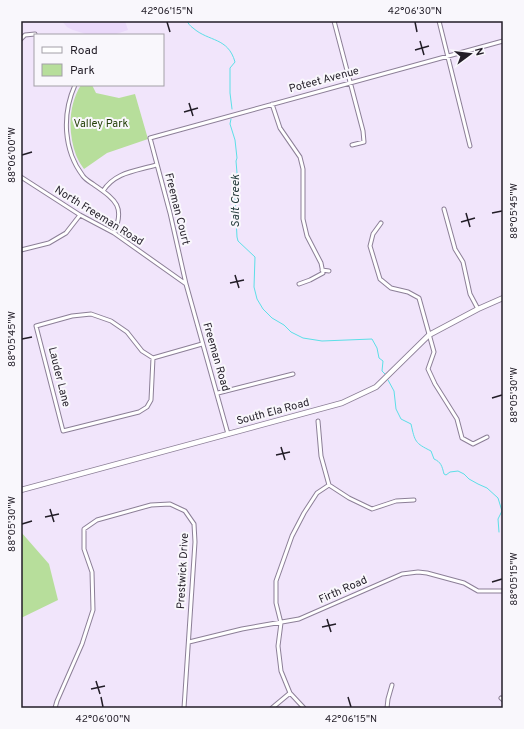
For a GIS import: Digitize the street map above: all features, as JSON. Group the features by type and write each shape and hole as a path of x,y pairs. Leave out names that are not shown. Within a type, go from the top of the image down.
{"main road":[{"name":"South Ela Road","path":"21,490 342,403 376,387 429,335 478,309 503,298"}],"street":[{"path":"334,21 363,131 364,142 352,145"},
{"path":"439,21 470,146"},
{"path":"21,39 25,35 34,34"},
{"name":"Poteet Avenue","path":"150,138 503,41"},
{"path":"75,86 70,97 66,117 67,137 72,158 84,177 116,202 119,210 118,223 114,233"},
{"path":"272,104 280,128 300,157 303,169 302,219 307,236 320,263 323,273 299,284"},
{"name":"Freeman Court","path":"150,138 170,214 186,284"},
{"path":"103,191 114,178 120,175 156,165"},
{"name":"North Freeman Road","path":"21,177 80,215 114,233 186,284"},
{"path":"444,209 456,249 463,262 470,294 478,309"},
{"path":"21,250 49,243 66,233 80,215"},
{"path":"381,223 372,234 370,246 380,279 391,288 408,292 419,298 434,352 428,369 434,384 457,419 462,438 473,444 487,437"},
{"path":"322,270 330,271"},
{"name":"Freeman Road","path":"186,284 202,344 218,393 228,434"},
{"name":"Lauder Lane","path":"91,314 101,316 127,332 142,351 153,358 151,400 147,407 139,412 63,431 36,326 72,316 91,314"},
{"path":"153,358 202,344"},
{"path":"218,393 292,374"},
{"path":"318,421 320,456 329,485 349,498 372,508 396,502 414,500"},
{"path":"304,708 290,692 281,671 278,646 281,623 276,603 276,581 292,536 304,513 317,494 329,485"},
{"name":"Prestwick Drive","path":"55,708 82,644 93,610 92,572 84,549 84,529 98,520 151,505 165,503 177,506 185,511 194,524 195,542 189,642"},
{"name":"Firth Road","path":"189,642 242,629 299,620 402,574 418,572 427,573 464,583 478,591 503,591"},
{"path":"184,708 189,642"},
{"path":"387,708 392,685"},
{"path":"272,708 290,692"}],"shaded area":[{"path":"62,21 125,21 128,30 116,34 86,34 67,27"}],"green space":[{"name":"Valley Park","path":"80,86 92,86 96,93 119,98 135,94 148,139 107,153 84,169 73,147 71,129 72,110"},
{"path":"21,532 49,564 58,600 21,618"}],"waterway":[{"name":"Salt Creek","path":"187,21 191,26 205,36 223,44 232,54 235,62 230,68 230,93 232,109"},
{"name":"Salt Creek","path":"231,119 230,124 235,140 237,158 235,184 237,237 238,241 255,257 254,287 257,299 263,309 272,318 284,325 291,332 303,338 322,341 372,339 377,348 379,358 383,361 382,371 385,374"},
{"name":"Salt Creek","path":"388,380 394,391 396,409 401,419 411,424 416,441 431,451 434,459 441,465 444,474 446,475 450,472 458,471 469,479 487,488 498,498 502,511 498,519 499,532"}]}
